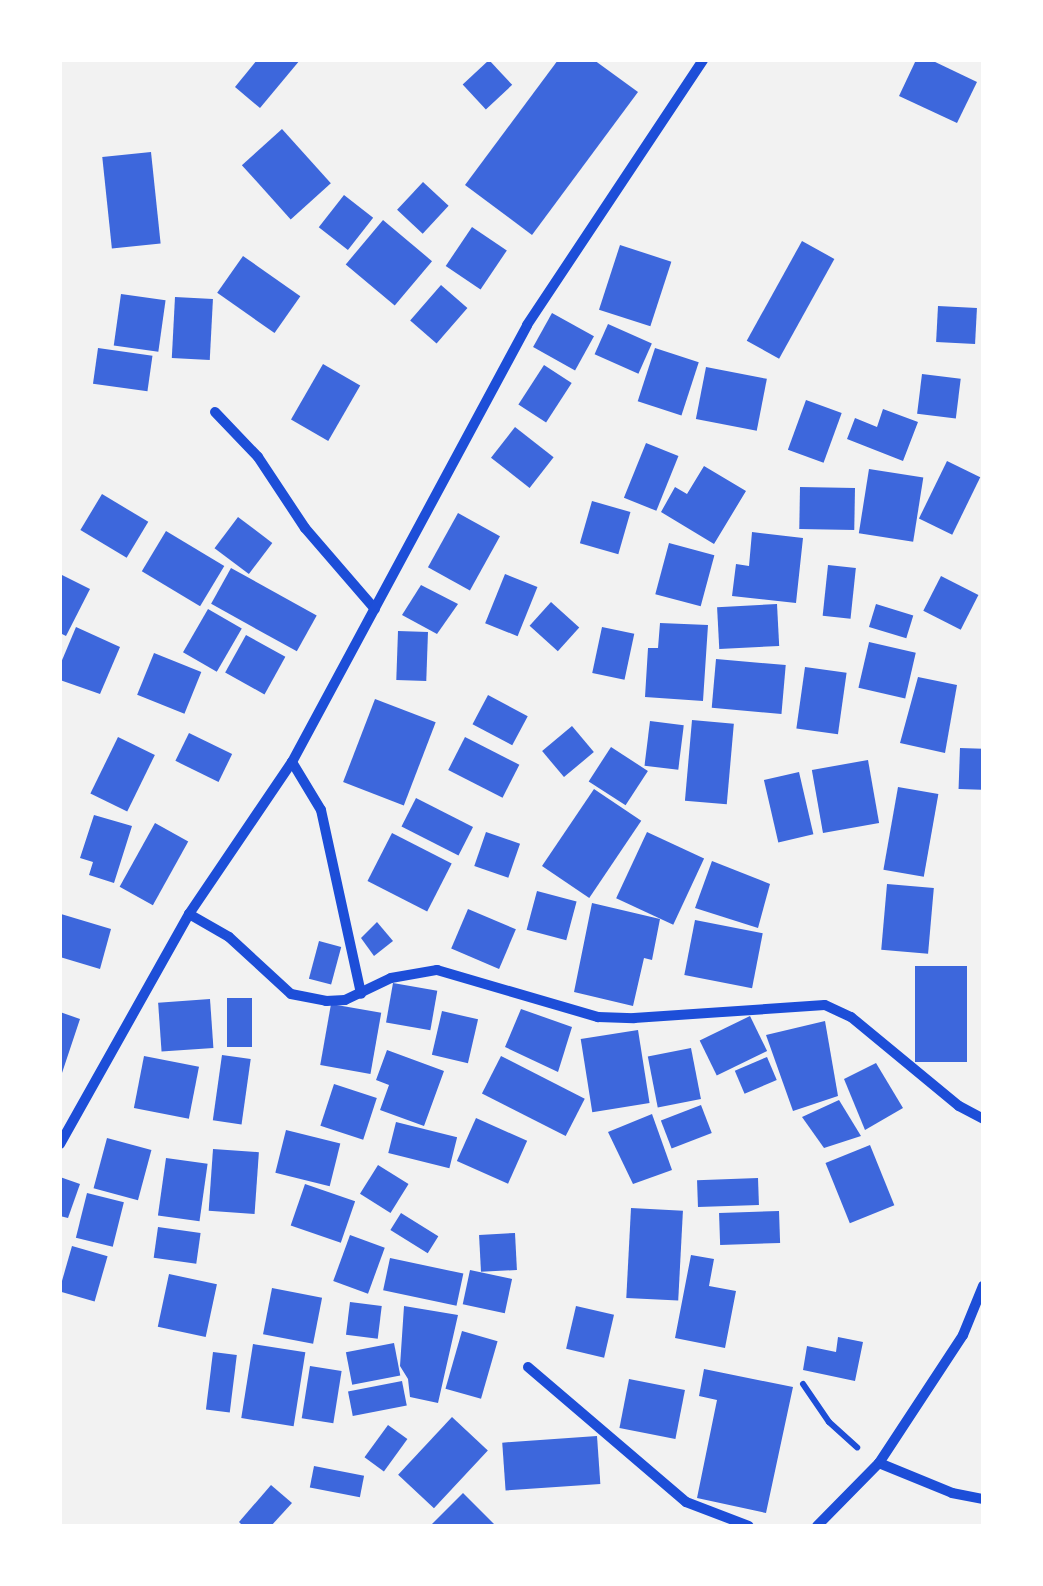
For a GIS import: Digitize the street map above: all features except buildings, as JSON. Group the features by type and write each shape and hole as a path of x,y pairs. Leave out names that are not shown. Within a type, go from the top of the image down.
{"street":[{"path":"60,1144 189,914 292,762 527,324 703,60"},
{"path":"215,412 258,457 305,528 375,610"},
{"path":"292,762 321,810 361,994"},
{"path":"189,914 229,937 291,994 326,1000 361,994 391,978 437,970 598,1016 825,1006 851,1017 958,1106 983,1119"},
{"path":"817,1526 879,1463 963,1335 983,1286"},
{"path":"528,1366 686,1502 749,1526"},
{"path":"879,1463 952,1493 983,1498"}],"path":[{"path":"802,1384 842,1437 879,1463"}]}
